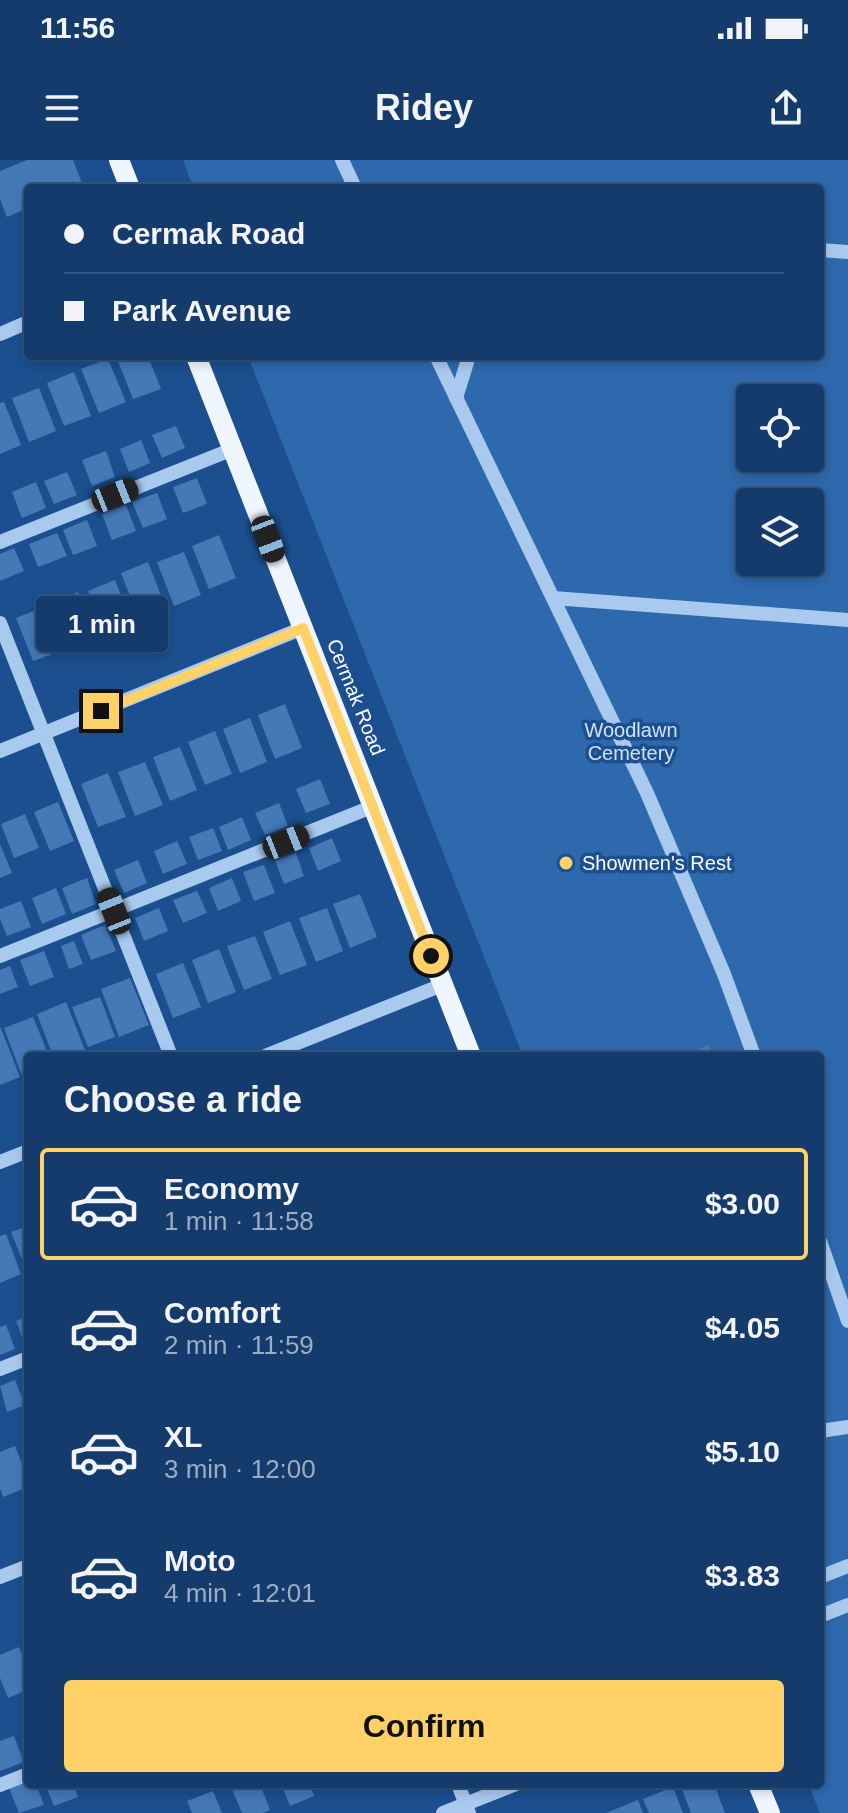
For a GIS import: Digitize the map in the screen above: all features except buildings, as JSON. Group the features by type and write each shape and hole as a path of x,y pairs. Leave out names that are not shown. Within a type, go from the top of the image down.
{"main road":[{"path":"119,160 128,184"},
{"name":"Cermak Road","path":"198,360 469,1052"},
{"path":"760,1788 770,1813"}],"street":[{"path":"342,160 353,184"},
{"path":"824,250 848,252"},
{"path":"0,334 24,324"},
{"path":"438,360 647,793 724,974 753,1052"},
{"path":"456,398 468,360"},
{"path":"0,542 233,449"},
{"path":"553,598 848,620"},
{"path":"0,623 169,1052"},
{"path":"0,751 303,628"},
{"path":"0,956 374,806"},
{"path":"275,1052 442,985"},
{"path":"0,1162 24,1153"},
{"path":"824,1251 847,1309"},
{"path":"0,1369 24,1360"},
{"path":"824,1430 848,1427"},
{"path":"824,1575 848,1566"},
{"path":"0,1577 24,1568"},
{"path":"824,1614 848,1605"},
{"path":"0,1785 24,1776"},
{"path":"460,1788 467,1808"},
{"path":"443,1813 467,1808 508,1788"}],"green space":[{"name":"Woodlawn Cemetery","path":"183,160 848,160 848,1813 820,1813 810,1788 824,1788 824,1052 521,1052 250,360 824,360 824,184 192,184"}],"place":[{"name":"Showmen's Rest","path":"566,863"}],"route":[{"path":"101,711 303,628 431,956"}]}
